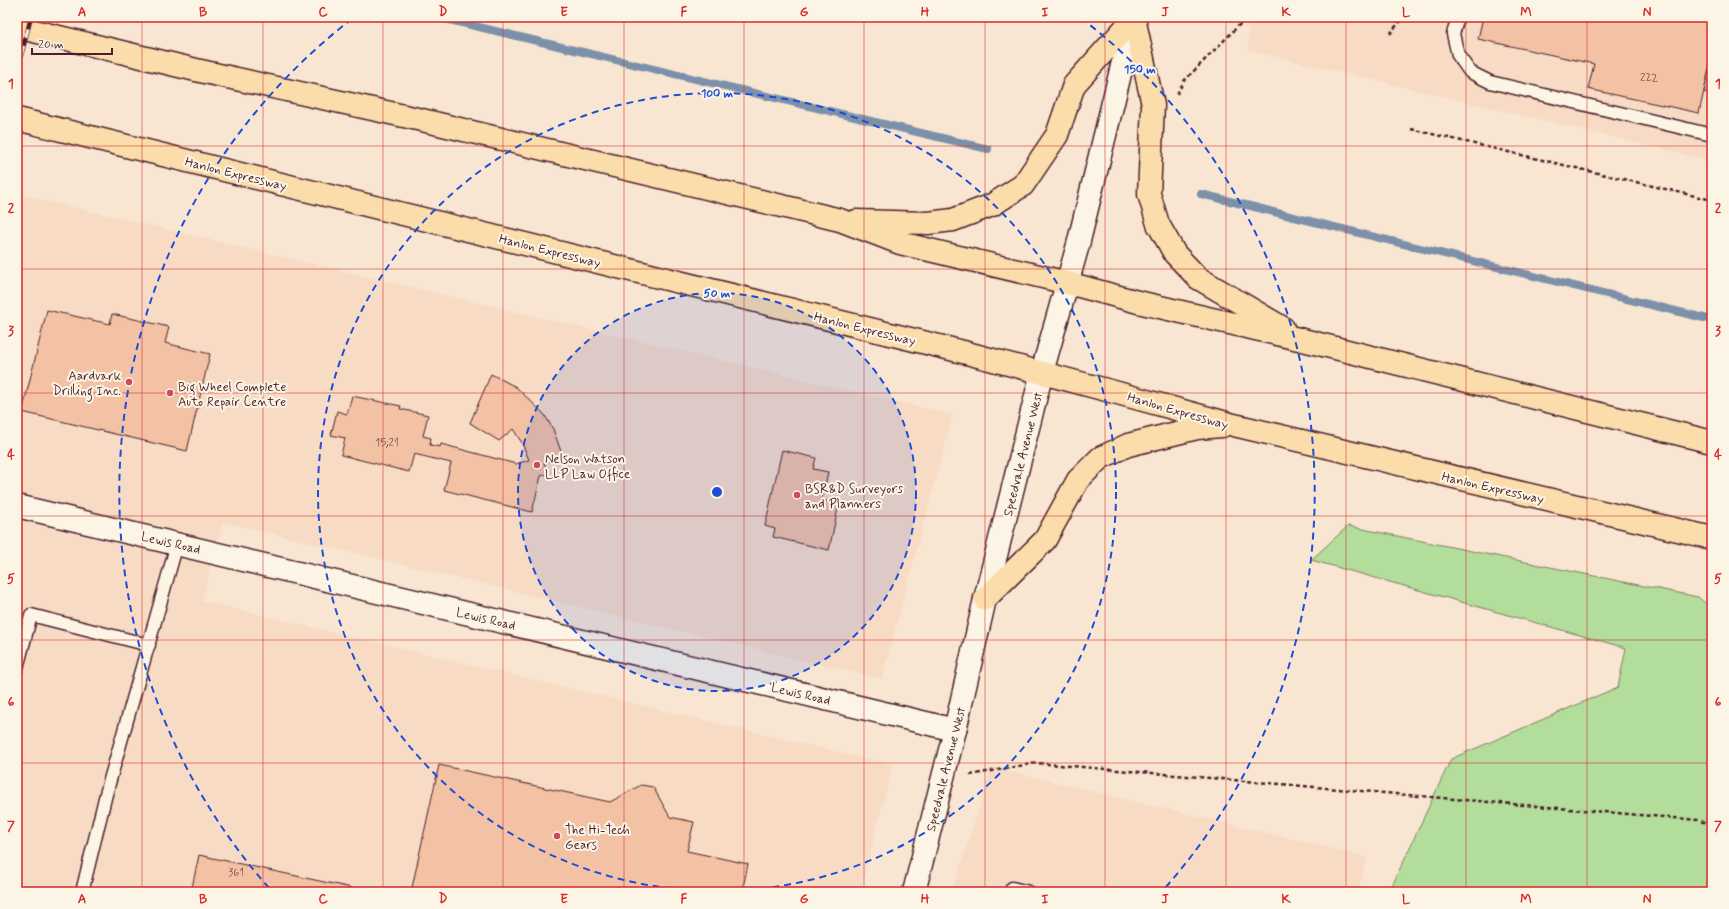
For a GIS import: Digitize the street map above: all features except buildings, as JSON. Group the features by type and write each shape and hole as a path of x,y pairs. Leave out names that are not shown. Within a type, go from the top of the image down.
{"highway":[{"path":"840,220 928,222 953,220 992,204 1023,185 1057,135 1074,85 1134,17"},
{"path":"1134,17 1153,104 1148,194 1158,224 1175,254 1198,278 1303,340"},
{"path":"17,27 196,70 429,122 840,220 900,243 1068,283 1138,302 1303,340 1712,442"},
{"name":"Hanlon Expressway","path":"17,119 1042,372 1234,425 1712,538"},
{"path":"985,599 1045,540 1078,480 1100,458 1128,445 1175,433 1198,428 1234,425"}],"street":[{"name":"Speedvale Avenue West","path":"914,892 1042,372 1068,283 1134,17"},
{"name":"Lewis Road","path":"17,506 955,730"}],"lane":[{"path":"1458,17 1454,34 1458,55 1470,72 1490,82 1712,135"},
{"path":"82,892 106,794 177,544"},
{"path":"17,668 31,615 149,645"},
{"path":"1011,892 1012,888 1030,892"}],"path":[{"path":"1175,99 1184,81 1247,17"},
{"path":"1390,34 1403,17"},
{"path":"1411,129 1712,200"},
{"path":"942,781 1036,762 1698,820 1712,824"}],"shaded area":[{"path":"1250,17 1712,17 1712,161 1248,50"},
{"path":"17,194 953,415 882,679 223,522 202,601 893,765 860,892 17,892"},
{"path":"992,767 1367,857 1358,892 952,892"}],"green space":[{"path":"1348,526 1698,597 1712,609 1712,859 1704,892 1392,892 1390,890 1451,759 1618,687 1626,648 1311,560"}],"waterway":[{"path":"437,17 988,149"},
{"path":"1201,194 1712,320"}],"railway":[{"path":"17,72 31,17"}],"place":[{"name":"Aardvark Drilling Inc.","path":"129,382"},
{"name":"Big Wheel Complete Auto Repair Centre","path":"170,393"},
{"name":"Nelson Watson LLP Law Office","path":"537,465"},
{"name":"BSR&D Surveyors and Planners","path":"797,495"},
{"name":"The Hi-Tech Gears","path":"557,836"}]}
